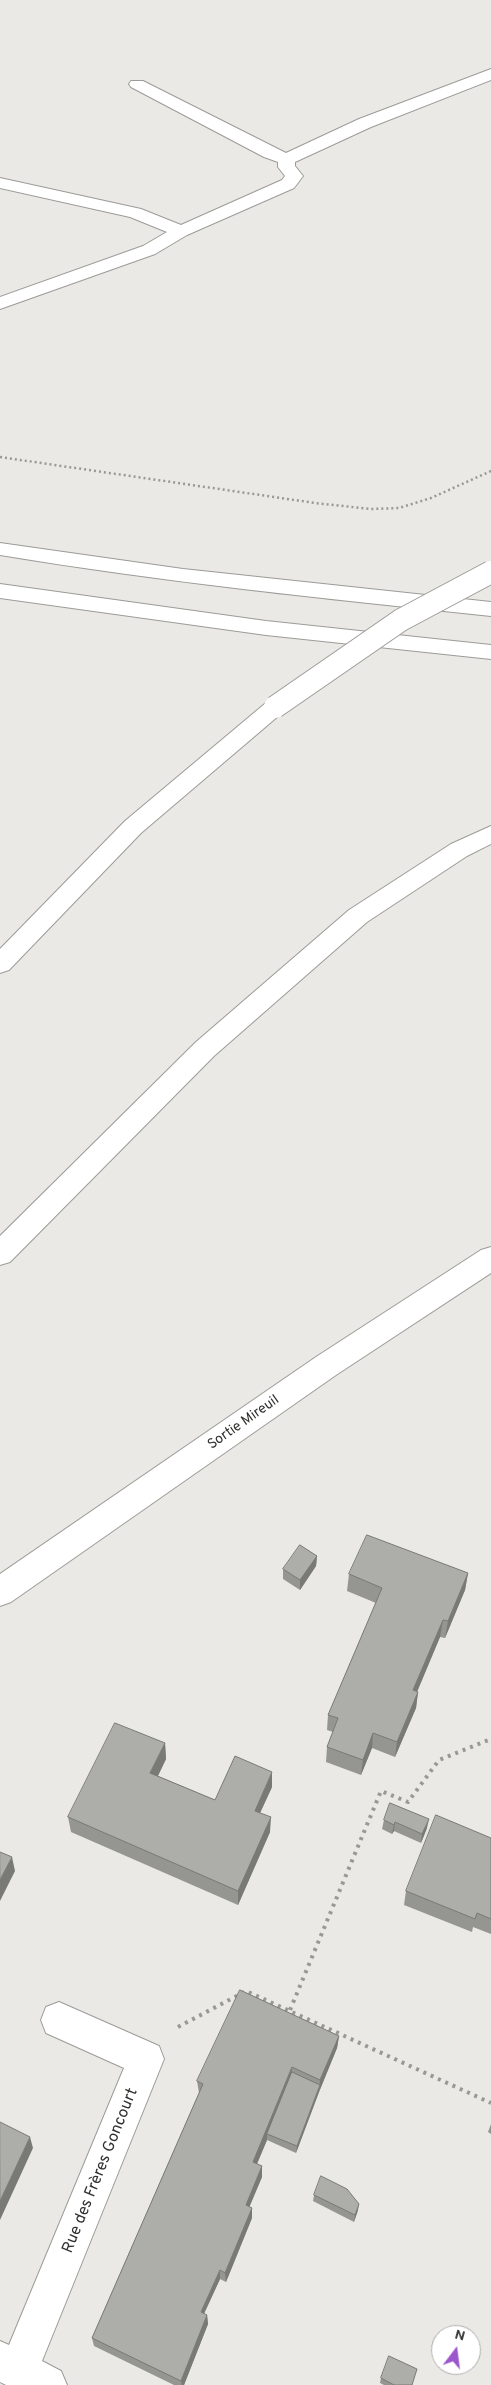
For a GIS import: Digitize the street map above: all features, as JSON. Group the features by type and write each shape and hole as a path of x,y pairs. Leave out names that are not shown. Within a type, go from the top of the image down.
{"main road":[{"path":"137,84 270,153 287,159 365,122 491,74"},
{"path":"0,303 149,250 182,231 288,184 294,176 286,167 287,159"},
{"path":"0,183 135,213 182,231"},
{"path":"0,550 60,560 291,589 491,609"},
{"path":"0,964 133,827 275,707 401,620 491,572"},
{"path":"0,591 266,628 491,652"},
{"path":"0,1254 205,1049 358,916 459,850 491,834"},
{"name":"Sortie Mireuil","path":"0,1592 326,1366 491,1258"},
{"path":"59,2020 146,2059"},
{"name":"Rue des Frères Goncourt","path":"22,2372 146,2059"}],"path":[{"path":"0,457 315,503 371,509 399,508 415,503 491,471"},
{"path":"290,2010 381,1791 408,1802 439,1760 491,1739"},
{"path":"146,2059 166,2033 246,1990 491,2103"}],"building":[{"path":"367,1535 468,1573 448,1621 443,1620 413,1690 418,1692 397,1742 373,1733 363,1760 327,1747 338,1718 328,1715 382,1588 349,1574"},
{"path":"300,1545 317,1556 300,1580 283,1569"},
{"path":"115,1723 165,1743 150,1773 215,1800 235,1756 272,1772 255,1811 271,1817 238,1891 68,1817"},
{"path":"390,1803 429,1819 422,1834 395,1822 394,1825 384,1820"},
{"path":"436,1815 491,1838 491,1919 477,1913 475,1919 406,1891"},
{"path":"0,1852 12,1857 0,1880"},
{"path":"240,1990 339,2036 320,2080 292,2067 253,2162 262,2166 246,2205 252,2208 225,2273 220,2270 201,2312 207,2315 181,2381 92,2338 203,2084 197,2081"},
{"path":"292,2072 320,2085 297,2146 267,2134"},
{"path":"0,2122 30,2137 0,2201"},
{"path":"321,2176 347,2189 359,2204 355,2215 314,2195"},
{"path":"389,2356 417,2369 412,2385 394,2385 381,2378"}]}
